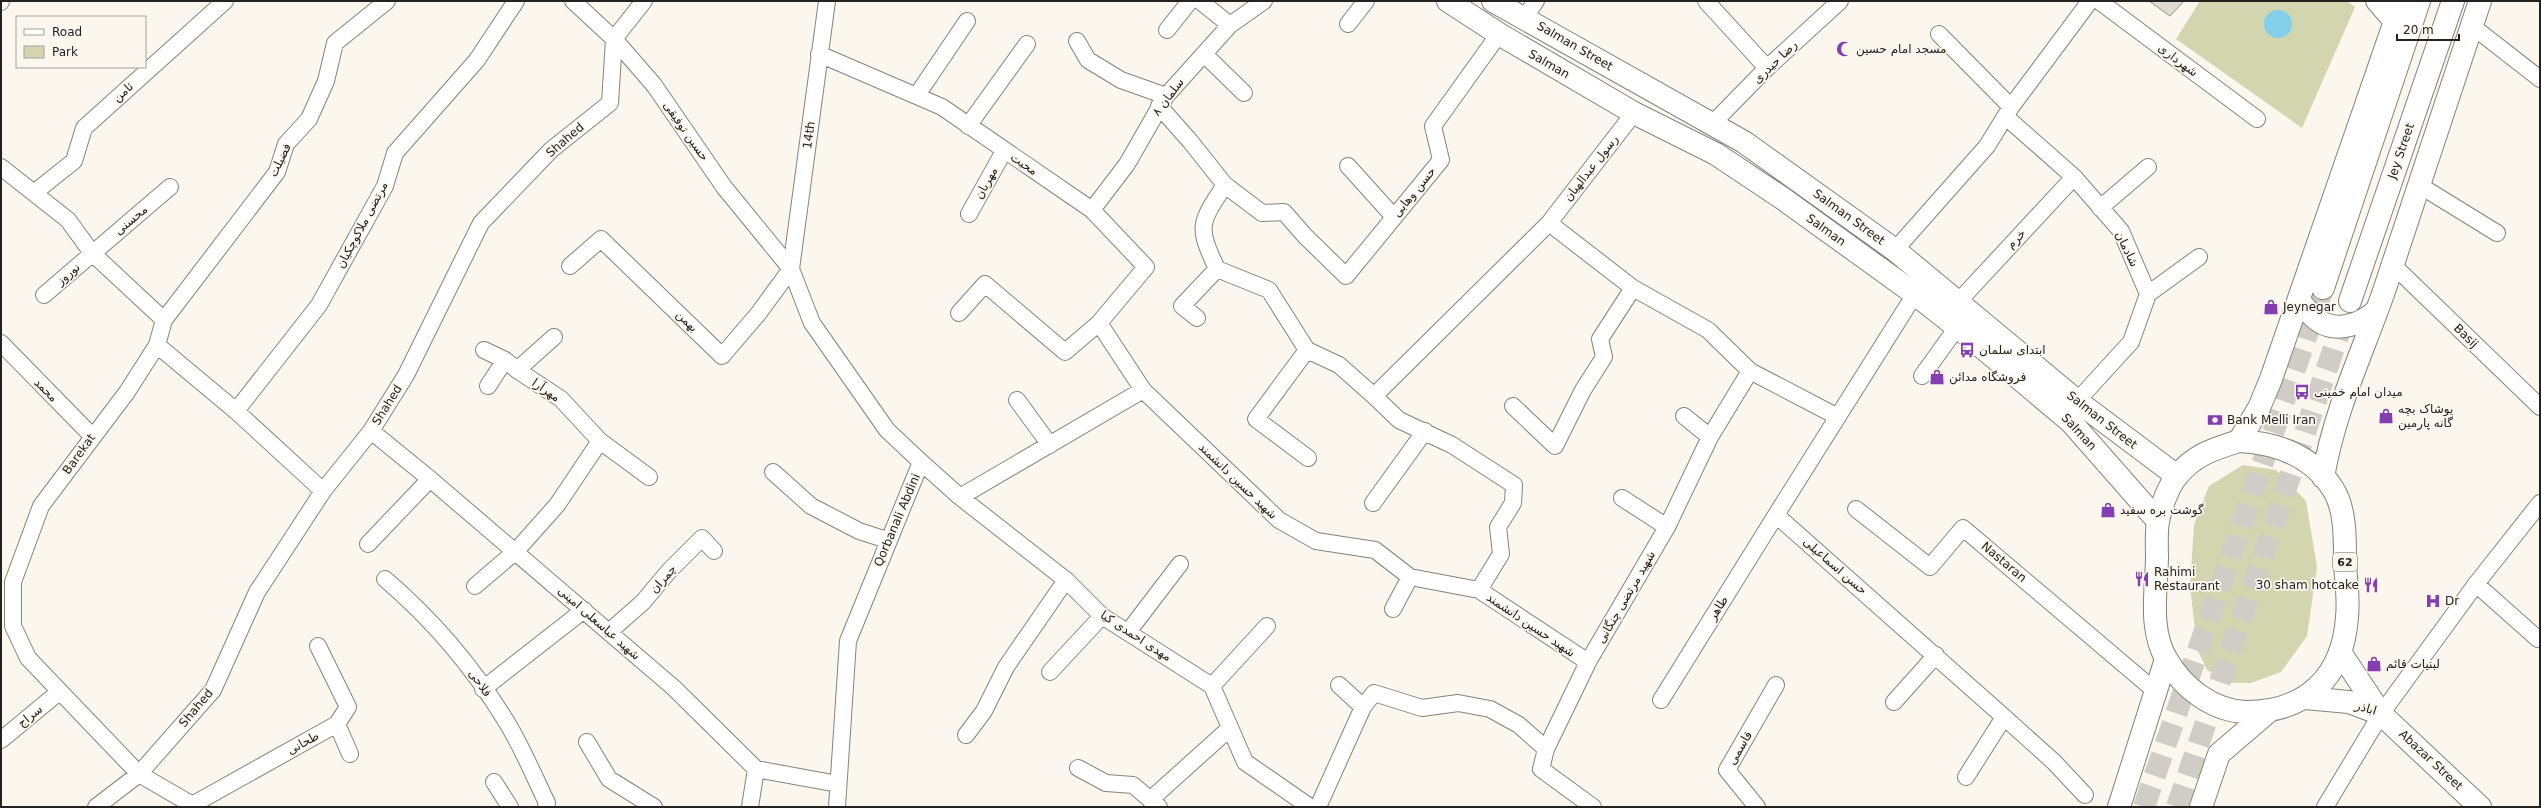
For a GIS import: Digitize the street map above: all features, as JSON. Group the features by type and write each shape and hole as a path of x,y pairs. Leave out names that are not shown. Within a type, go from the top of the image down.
{"main road":[{"name":"Salman Street","path":"1493,1 1531,9 1712,124 1744,142 1895,250 2077,401 2177,476"},
{"path":"2239,441 2259,408 2271,379 2402,1"},
{"path":"2323,288 2419,1"},
{"name":"Jey Street","path":"2350,300 2453,1"},
{"path":"2323,477 2329,443 2339,406 2393,265 2480,1"},
{"name":"Salman","path":"1450,2 1499,34 1634,113 1716,154 1782,198 1915,294 1958,326 2071,422 2158,521"},
{"path":"2299,301 2319,322 2340,327 2366,320 2376,311"},
{"name":"62","path":"2239,441 2264,442 2288,450 2307,461 2334,490 2341,513 2345,542 2348,617 2340,652 2321,686 2305,698 2268,712 2237,711 2208,702 2184,684 2166,659 2158,638 2155,617 2158,521 2168,493 2177,476 2204,452 2239,441"},
{"name":"اباذر","path":"2340,652 2382,714"},
{"path":"2119,807 2154,690 2166,659"},
{"name":"اباذر","path":"2305,698 2349,702 2382,714"},
{"path":"2201,807 2220,754 2268,712"},
{"name":"Abazar Street","path":"2382,714 2480,807"}],"street":[{"name":"ثامن","path":"35,192 74,161 84,128 225,1"},
{"name":"فضیلت","path":"164,320 277,172 286,144 309,119 326,81 335,43 387,1"},
{"name":"مرتضی ملاکوچکیان","path":"236,412 319,305 384,186 395,153 477,60 516,1"},
{"name":"حسین توفیقی","path":"573,1 614,39 654,85 724,187 791,269"},
{"path":"614,39 644,1"},
{"name":"14th","path":"791,269 827,1"},
{"path":"1166,30 1190,1"},
{"path":"1200,1 1230,25"},
{"name":"سلمان ۸","path":"1092,210 1127,164 1162,101 1230,25 1264,1"},
{"path":"1348,24 1366,1"},
{"path":"1706,1 1767,68"},
{"name":"رضا حیدری","path":"1712,124 1767,68 1840,1"},
{"path":"1895,250 1987,146 2009,112 2090,1"},
{"name":"شهرداری","path":"2099,1 2257,119"},
{"path":"2376,1 2395,23"},
{"path":"917,95 967,21"},
{"path":"2472,26 2538,72"},
{"name":"حسن وهابی","path":"1225,185 1262,212 1284,212 1305,236 1346,276 1440,160 1433,126 1499,34"},
{"name":"شادمان","path":"1939,34 2009,112 2074,177 2121,231 2148,294"},
{"name":"Shahed","path":"96,807 139,774 212,690 258,592 323,491 371,431 406,375 481,223 551,150 610,103 614,39"},
{"path":"1077,41 1088,60 1114,76 1162,101 1190,141 1225,185 1204,216 1203,240 1217,269 1268,290 1307,350 1339,364 1399,420 1425,431 1452,446 1514,485 1513,503 1498,527 1501,554 1480,590"},
{"path":"968,126 1027,44"},
{"name":"محبت","path":"819,54 942,107 1092,210 1146,267 1099,323"},
{"path":"1204,54 1244,93"},
{"name":"رسول عبدالهیان","path":"1374,396 1549,223 1634,113"},
{"name":"مهربان","path":"969,214 1004,151"},
{"path":"1,166 68,220 92,254 164,320"},
{"path":"1348,166 1394,217"},
{"path":"2100,208 2148,167"},
{"name":"خرم","path":"1958,302 2074,177"},
{"path":"2419,185 2497,233"},
{"name":"محسنی","path":"92,254 170,187"},
{"path":"1549,223 1633,288 1708,330 1750,371 1836,416"},
{"name":"بهمن","path":"570,266 602,239 722,356 758,314 791,269"},
{"name":"نوروز","path":"44,295 92,254"},
{"path":"2077,401 2131,342 2148,294 2199,256"},
{"name":"Basij","path":"2393,265 2540,407"},
{"name":"Qorbanali Abdini","path":"791,269 812,323 887,430 921,462 908,496 887,540 848,640 836,807"},
{"path":"1197,318 1182,306 1217,269"},
{"path":"959,312 985,284 1065,352 1099,323"},
{"path":"1513,406 1555,446 1583,390 1604,357 1600,339 1633,288"},
{"path":"1776,515 1836,416 1915,294"},
{"name":"Barekat","path":"164,320 157,345 127,392 92,436 41,506 23,549 13,582 7,627 28,658 139,774 194,806"},
{"name":"شهید حسین دانشمند","path":"1099,323 1143,390 1278,520 1316,541 1375,550 1410,577 1480,590 1588,662"},
{"path":"1922,376 1958,326"},
{"path":"488,386 511,365 554,337"},
{"path":"157,345 236,412 323,491"},
{"name":"محمد","path":"3,349 92,436"},
{"name":"مهرآرا","path":"484,350 511,365 562,399 600,441 649,477"},
{"path":"1307,350 1256,418 1308,458"},
{"name":"شهید مرتضی چنگانی","path":"1593,807 1541,769 1546,749 1588,662 1667,527 1710,437 1750,371"},
{"path":"960,497 1143,390"},
{"path":"1017,400 1050,445"},
{"path":"1684,416 1710,437"},
{"name":"شهید عباسعلی امینی","path":"371,431 430,478 674,688 756,769"},
{"path":"1373,503 1425,431"},
{"path":"475,586 516,551 557,505 600,441"},
{"name":"مهدی احمدی کیا","path":"921,462 960,497 1066,580 1102,616 1212,686"},
{"path":"773,472 811,506 859,532 887,540"},
{"path":"368,544 430,478"},
{"path":"1622,498 1667,527"},
{"path":"2325,807 2382,714 2476,584 2540,503"},
{"name":"Nastaran","path":"1856,508 1930,567 1964,528 2154,690"},
{"name":"حسن اسماعیلی","path":"1776,515 1936,655 2054,762 2085,795"},
{"name":"طاهر","path":"1661,700 1776,515"},
{"name":"چمران","path":"609,632 643,602 669,571 702,538 714,551"},
{"path":"1128,632 1180,564"},
{"path":"1393,609 1410,577"},
{"name":"فلاحی","path":"385,579 417,607 453,645 506,722 549,806"},
{"path":"966,735 984,711 1006,667 1066,580"},
{"path":"2476,584 2538,639"},
{"path":"483,689 584,610"},
{"path":"1050,672 1102,616"},
{"path":"1267,626 1212,686 1245,762 1310,807"},
{"name":"طحانی","path":"194,806 337,724 348,707 318,646"},
{"path":"1894,702 1936,655"},
{"path":"1339,685 1363,707"},
{"name":"قاسمی","path":"1758,807 1728,770 1776,685"},
{"name":"سراج","path":"1,740 59,692"},
{"path":"1318,807 1363,707 1374,693 1422,708 1458,703 1490,709 1519,725 1546,749"},
{"path":"1966,777 2004,717"},
{"path":"337,724 350,754"},
{"path":"1078,768 1106,783 1133,785 1155,803 1230,728"},
{"path":"587,742 609,779 654,807"},
{"path":"750,807 756,769 838,784"},
{"path":"494,782 510,807"}],"green space":[{"path":"2200,1 2347,1 2355,7 2302,128 2176,39"},
{"path":"2243,465 2276,470 2306,501 2317,567 2307,636 2281,672 2251,683 2230,683 2207,670 2197,649 2190,585 2194,525 2209,486"}],"water":[{"path":"2278,10 2288,14 2292,24 2288,34 2278,38 2268,34 2264,24 2268,14"}],"building":[{"path":"2149,1 2184,1 2170,16"}],"tunnel":[{"path":"2144,807 2323,288"},
{"path":"2177,807 2350,301"}],"place":[{"name":"مسجد امام حسین","path":"1844,49"},
{"name":"Jeynegar","path":"2271,307"},
{"name":"ابتدای سلمان","path":"1967,350"},
{"name":"فروشگاه مدائن","path":"1937,377"},
{"name":"میدان امام خمینی","path":"2302,392"},
{"name":"پوشاک بچه گانه پارمین","path":"2386,416"},
{"name":"Bank Melli Iran","path":"2215,420"},
{"name":"گوشت بره سفید","path":"2108,510"},
{"name":"Rahimi Restaurant","path":"2142,579"},
{"name":"30 sham hotcake","path":"2371,585"},
{"name":"Dr","path":"2433,601"},
{"name":"لبنیات قائم","path":"2374,664"}]}
